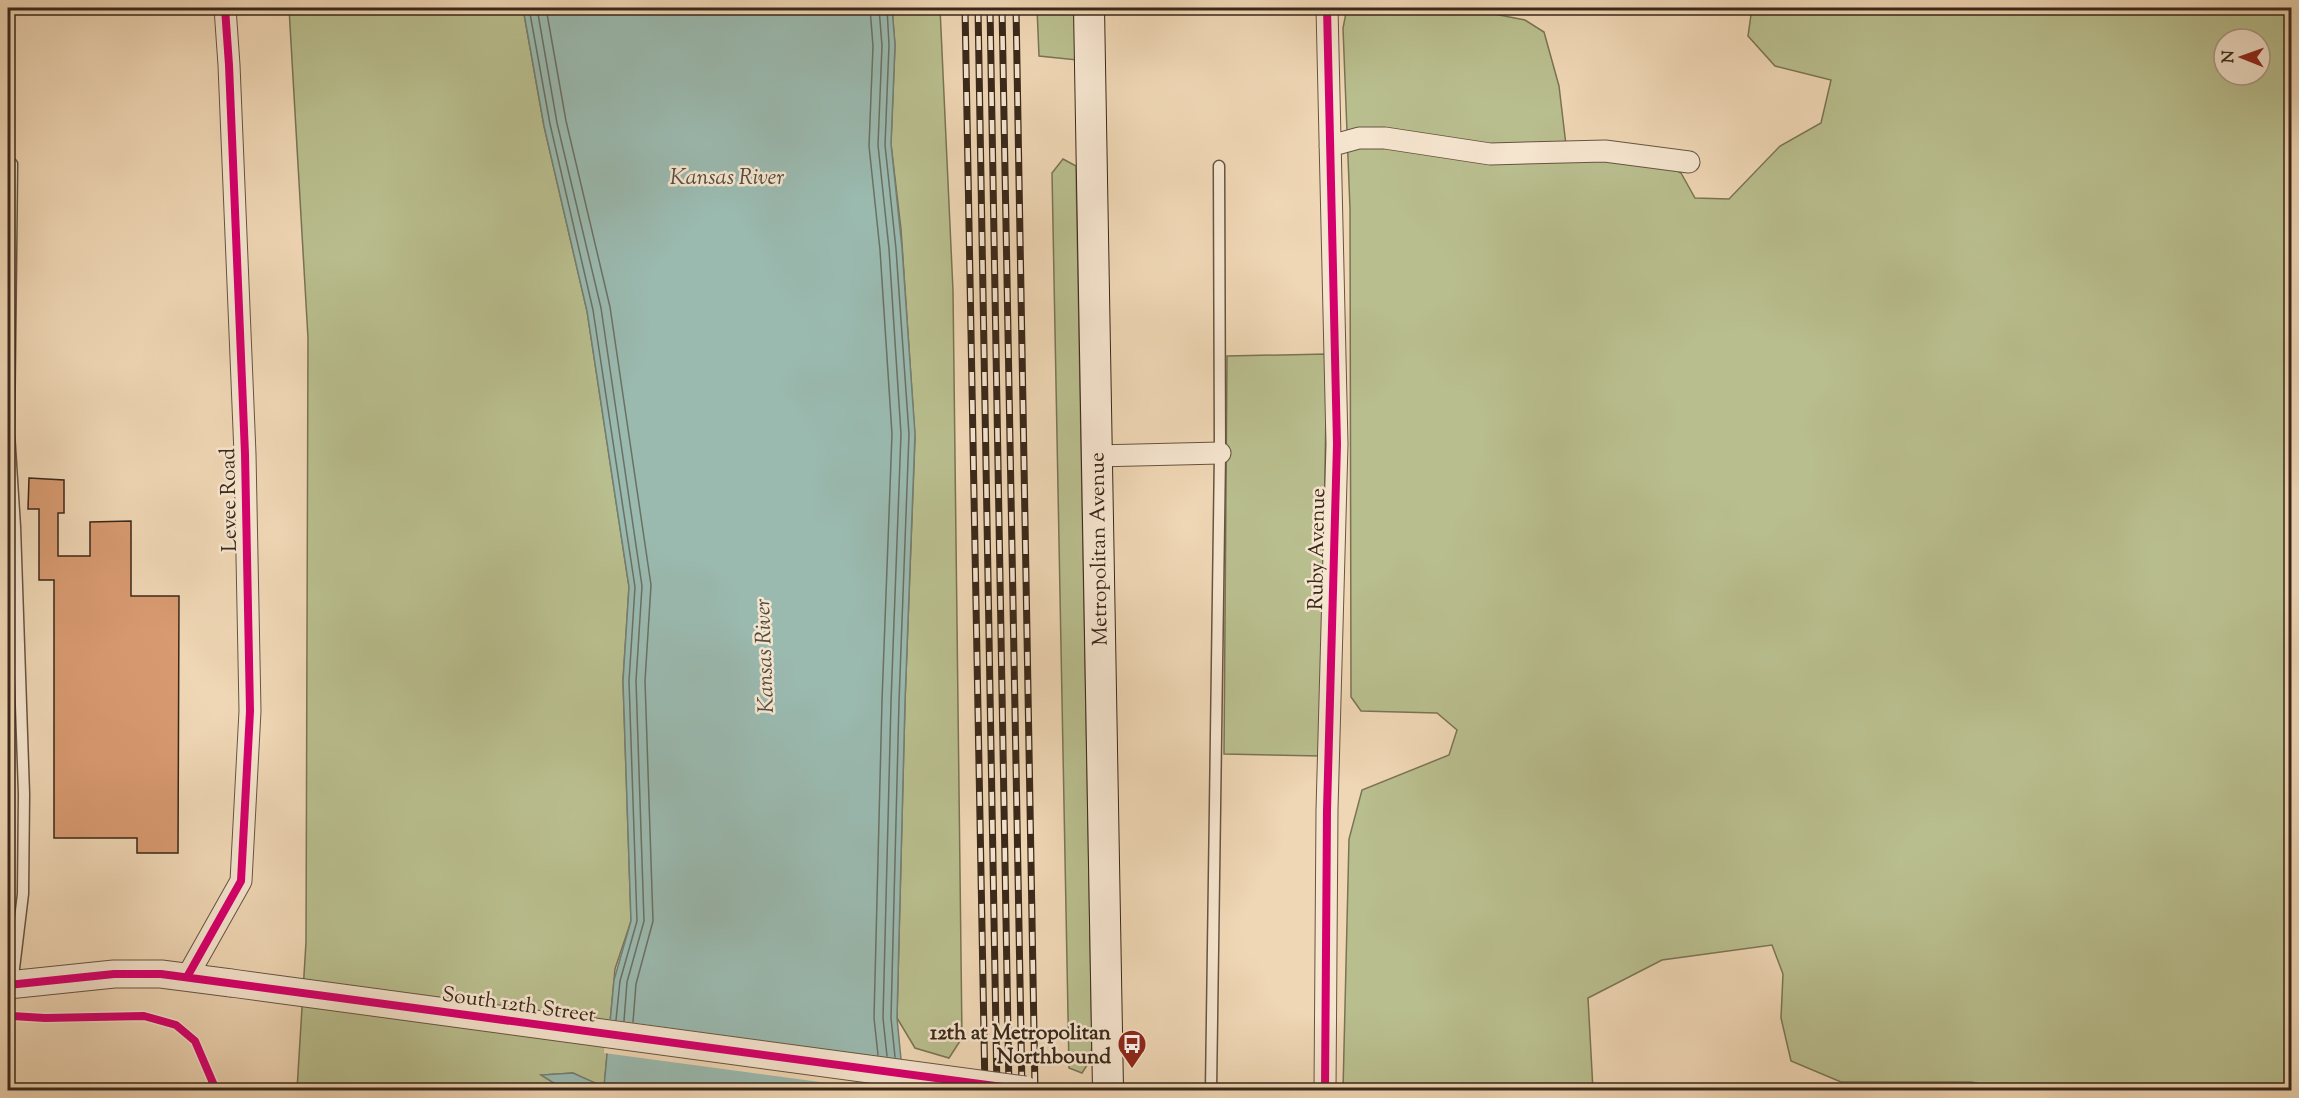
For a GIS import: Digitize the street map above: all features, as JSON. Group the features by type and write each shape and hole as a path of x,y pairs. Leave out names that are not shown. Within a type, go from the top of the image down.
{"main road":[{"name":"Metropolitan Avenue","path":"1089,8 1108,1090"}],"street":[{"name":"Levee Road","path":"187,977 241,880 250,711 245,454 225,8"},
{"name":"Ruby Avenue","path":"1325,1090 1327,810 1337,444 1329,146 1328,8"},
{"path":"1329,146 1359,138 1385,138 1490,154 1605,151 1689,162"},
{"path":"1096,456 1220,453"},
{"name":"South 12th Street","path":"10,985 114,974 161,974 1025,1090"}],"lane":[{"path":"10,985 23,894 24,794 15,527 9,433 12,164"},
{"path":"1211,1090 1220,453 1219,166"}],"green space":[{"path":"289,8 523,8 544,126 587,311 629,587 623,680 631,921 615,969 604,1088 573,1073 542,1075 565,1090 297,1090 306,942 308,338"},
{"path":"892,8 940,8 953,291 962,1038 949,1058 915,1048 897,1018 905,702 915,438 901,229 891,144 895,45"},
{"path":"1037,8 1076,8 1077,60 1039,56"},
{"path":"1347,8 1406,8 1494,14 1525,20 1544,32 1559,86 1568,162 1597,158 1670,167 1681,173 1695,198 1729,199 1780,146 1821,123 1831,80 1775,66 1748,36 1752,8 2291,8 2291,1090 2008,1090 1971,1082 1841,1082 1791,1061 1781,1018 1783,974 1772,945 1662,960 1588,998 1593,1090 1343,1090 1349,839 1362,790 1449,755 1457,730 1437,713 1361,711 1351,697 1350,209 1343,28"},
{"path":"1063,159 1076,166 1092,1047 1089,1062 1082,1073 1069,1068 1052,173"},
{"path":"1327,354 1320,756 1224,754 1227,356"}],"water":[{"name":"Kansas River","path":"523,8 892,8 895,45 891,144 902,248 915,434 897,1018 904,1090 565,1090 541,1075 573,1073 604,1087 614,980 631,921 623,681 629,587 587,311 544,126"}],"pier":[{"path":"607,1019 904,1060 907,1090 880,1090 604,1053"}],"building":[{"path":"29,478 64,480 64,513 58,513 58,556 90,556 90,522 131,521 131,596 179,596 178,853 137,853 137,838 54,838 54,580 39,580 39,509 28,509"}],"railway":[{"path":"965,8 985,1090"},
{"path":"978,8 997,1090"},
{"path":"990,8 1009,1090"},
{"path":"1002,8 1022,1090"},
{"path":"1016,8 1035,1090"}],"cycle path":[{"path":"187,977 241,881 250,711 245,454 225,8"},
{"path":"1325,1090 1327,810 1337,444 1327,8"},
{"path":"8,985 114,974 161,974 1025,1090"},
{"path":"8,1011 12,1016 45,1018 144,1016 176,1025 195,1041 216,1090"}],"place":[{"name":"12th at Metropolitan Northbound","path":"1132,1070"}]}
